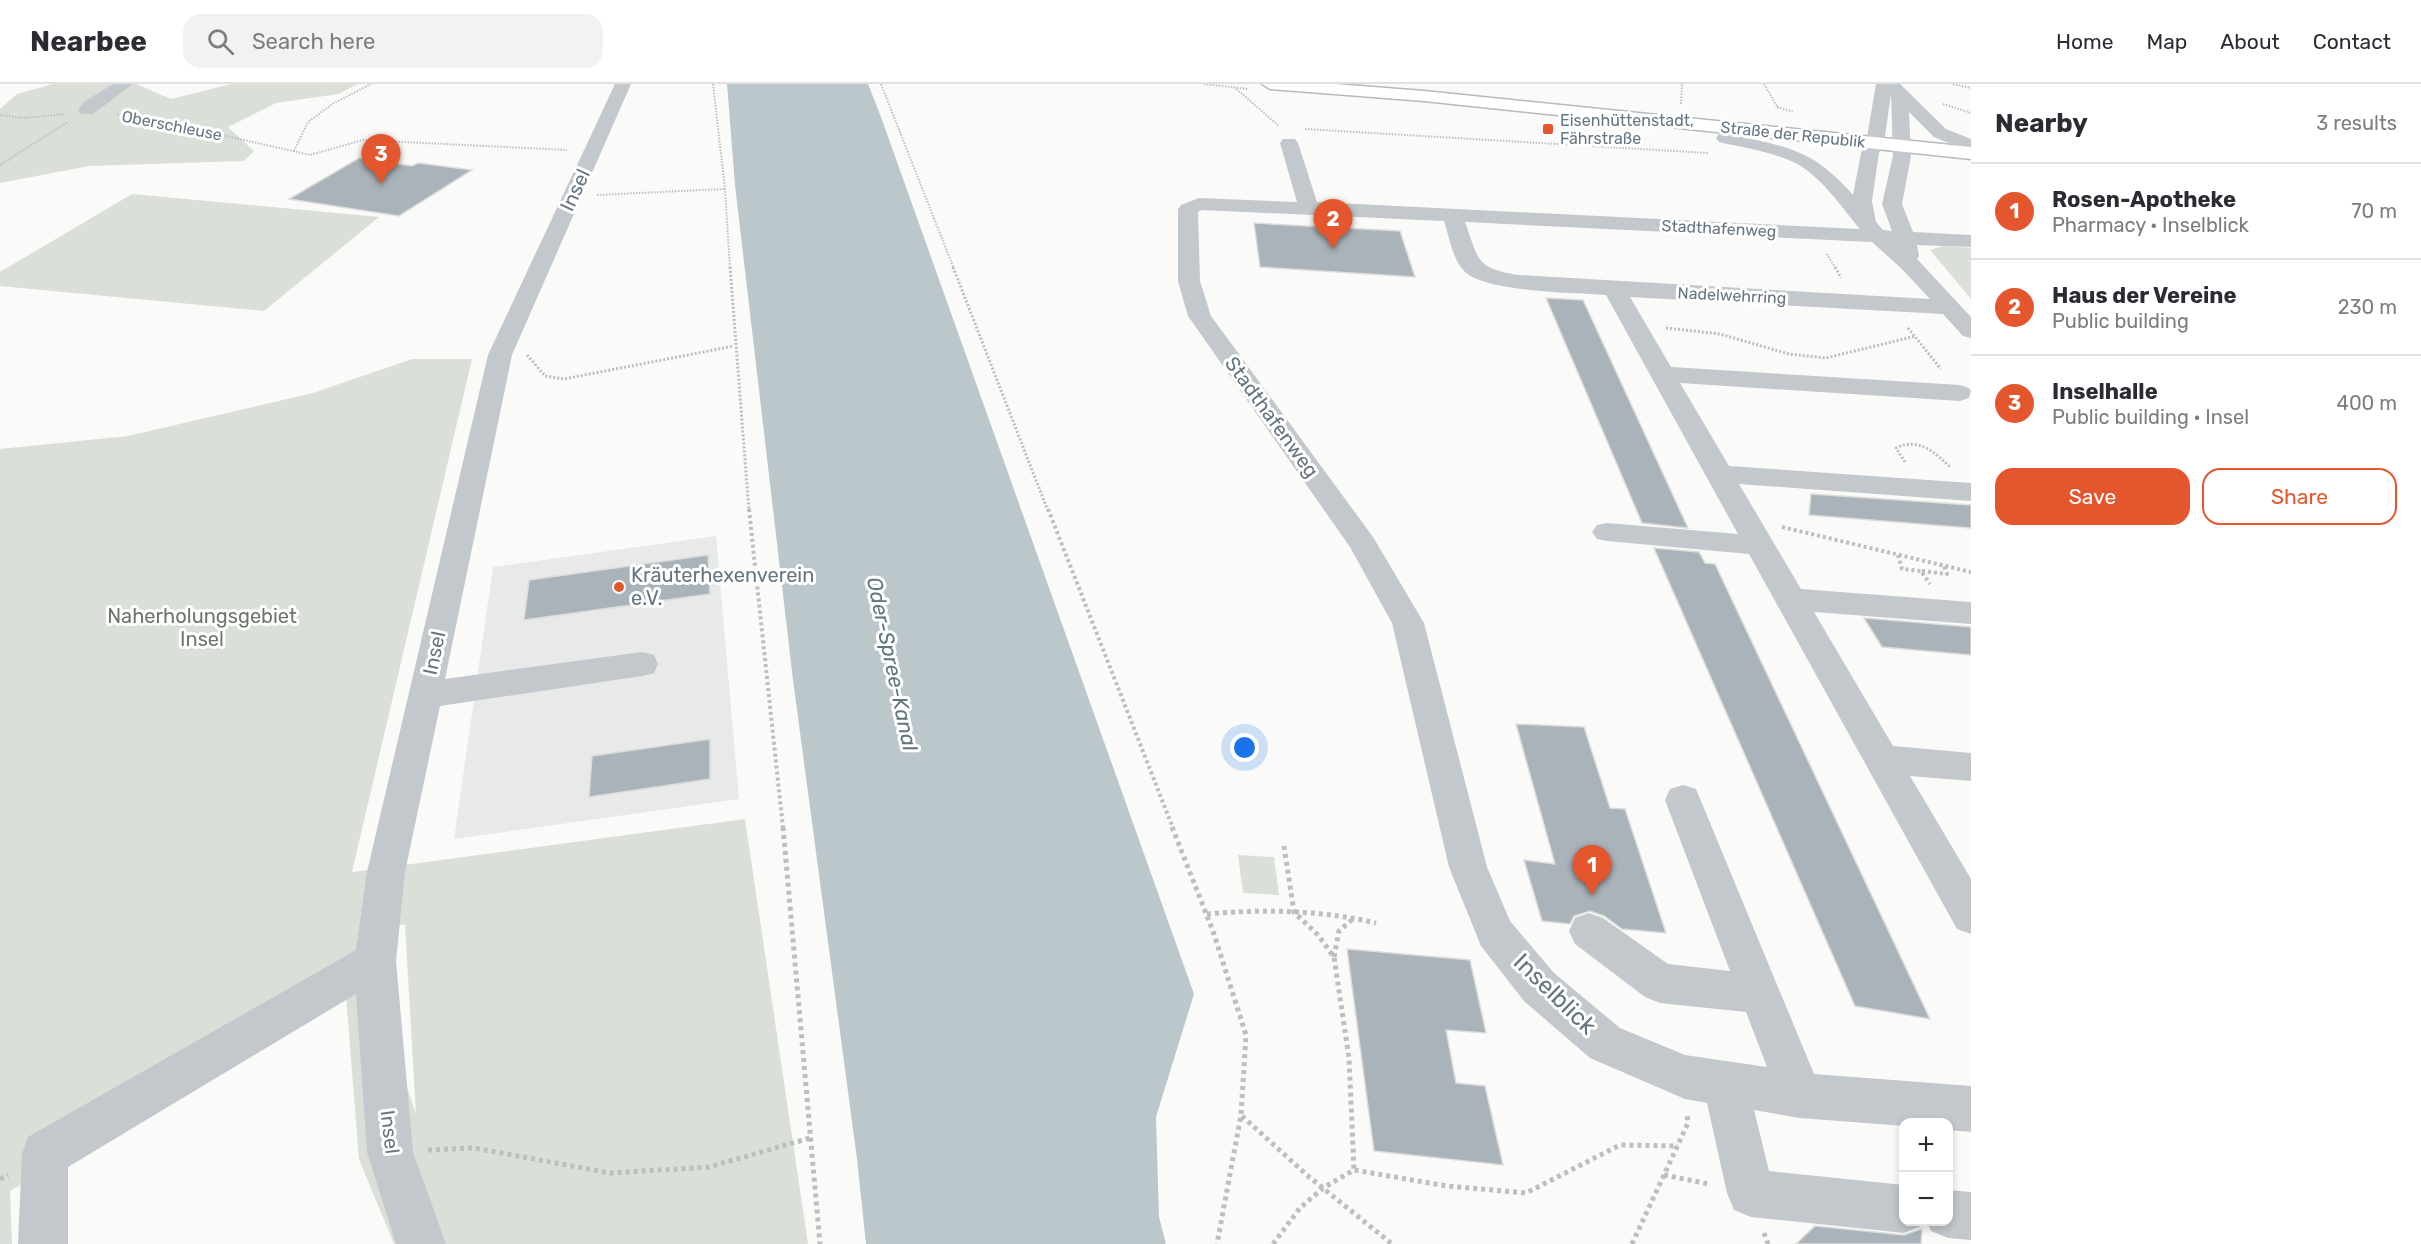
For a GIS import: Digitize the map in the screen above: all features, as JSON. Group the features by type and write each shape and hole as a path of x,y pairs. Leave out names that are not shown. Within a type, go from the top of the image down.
{"main road":[{"name":"Straße der Republik","path":"1263,87 1424,96 1872,148 1971,153"},
{"name":"Straße der Republik","path":"1352,92 1444,108 1721,146 1872,148"},
{"name":"Straße der Republik","path":"1903,151 1971,163"}],"street":[{"name":"Oberschleuse","path":"87,110 122,86 140,84"},
{"name":"Insel","path":"421,1244 390,1152 375,961 386,872 500,355 623,84"},
{"path":"1872,229 1862,201 1884,84"},
{"path":"1896,89 1940,134 1971,146"},
{"path":"1896,89 1903,151 1892,204 1905,238 1910,264"},
{"path":"1285,135 1309,208"},
{"path":"1721,146 1786,153 1807,162 1830,181 1872,229 1910,264 1971,331"},
{"name":"Stadthafenweg","path":"1468,867 1408,623 1363,544 1200,316 1189,281 1188,209 1199,204 1816,232 1872,229 1905,238 1971,241"},
{"path":"1453,216 1472,267 1486,276 1507,280 1614,289 1971,916"},
{"name":"Nadelwehrring","path":"1614,289 1948,306"},
{"path":"1663,375 1960,393"},
{"path":"1719,474 1971,492"},
{"path":"1607,532 1759,545"},
{"path":"1789,599 1971,613"},
{"path":"425,695 642,664"},
{"path":"1881,759 1971,767"},
{"path":"1683,800 1800,1095"},
{"name":"Inselblick","path":"1468,867 1495,933 1539,987 1605,1043 1705,1080 1800,1095 1971,1109"},
{"path":"1589,931 1660,983 1760,994"},
{"path":"43,1244 45,1154 375,961"},
{"path":"1705,1080 1751,1193 1899,1208"},
{"path":"1953,1214 1971,1216"}],"path":[{"path":"294,151 308,122 334,103 371,84"},
{"path":"713,84 724,189 744,468 778,776 820,1244"},
{"path":"881,84 1207,914 1246,1035 1241,1115 1217,1244"},
{"path":"1204,84 1263,87"},
{"path":"1681,106 1682,84"},
{"path":"1764,84 1782,118"},
{"path":"1953,84 1971,88"},
{"path":"1234,87 1285,135 1721,146"},
{"path":"0,165 87,110"},
{"name":"Oberschleuse","path":"87,110 165,122 310,154 363,140 592,151"},
{"path":"0,115 23,118 67,114"},
{"path":"572,196 724,189"},
{"path":"1816,232 1833,268 1857,301"},
{"path":"1886,303 1916,336 1960,393"},
{"path":"1635,325 1720,334 1789,354 1826,358 1916,336"},
{"path":"512,328 530,360 545,375 564,380 734,346"},
{"path":"1744,518 1971,572"},
{"path":"1921,571 1947,574 1943,564"},
{"path":"1284,846 1294,912 1318,935 1334,957"},
{"path":"1207,914 1250,909 1355,918 1376,923"},
{"path":"1354,1170 1348,1058 1334,957 1339,931 1355,918"},
{"path":"1632,1244 1678,1146 1705,1080"},
{"path":"1241,1115 1323,1188 1392,1244"},
{"path":"390,1152 474,1148 610,1173 709,1167 810,1138"},
{"path":"1273,1244 1300,1208 1323,1188 1354,1170 1447,1186 1526,1193 1620,1145 1678,1146"}],"shaded area":[{"path":"716,536 739,799 454,839 493,567"}],"green space":[{"path":"53,84 136,84 171,99 231,84 358,84 338,94 276,103 228,127 254,151 244,161 89,166 0,183 0,109 17,94"},
{"path":"132,194 379,217 264,311 0,286 0,272"},
{"path":"1943,246 1971,248 1971,299 1930,250"},
{"name":"Naherholungsgebiet Insel","path":"412,359 472,359 352,872 745,819 808,1244 394,1244 359,1159 346,996 10,1191 12,1244 0,1244 0,449 128,436 313,393","holes":["405,925 416,1114 357,938"]},
{"path":"1238,855 1274,857 1279,895 1243,893"}],"water":[{"name":"Oder-Spree-Kanal","path":"727,84 868,84 881,117 1194,994 1156,1117 1159,1217 1166,1244 866,1244 857,1159 793,680 735,185"}],"building":[{"path":"359,158 412,166 418,163 472,170 399,216 289,199"},
{"path":"1254,223 1400,231 1415,277 1260,267"},
{"path":"1546,298 1583,300 1688,528 1642,523"},
{"path":"1811,494 1971,505 1971,528 1809,515"},
{"path":"1654,548 1699,552 1705,563 1715,564 1930,1019 1855,1006"},
{"name":"Kräuterhexenverein e.V.","path":"708,555 710,594 524,620 529,580"},
{"path":"1864,618 1971,627 1971,655 1882,647"},
{"path":"1516,724 1584,727 1610,808 1625,809 1666,933 1622,929 1604,916 1590,911 1574,916 1570,924 1542,921 1524,860 1555,864"},
{"path":"710,739 710,779 589,797 592,756"},
{"path":"1347,949 1470,960 1486,1033 1446,1030 1456,1083 1485,1086 1503,1165 1374,1151"},
{"path":"1815,1226 1904,1235 1922,1229 1921,1244 1796,1244"}],"place":[{"name":"Eisenhüttenstadt, Fährstraße","path":"1548,129"},
{"name":"Inselhalle","path":"381,184"},
{"name":"Haus der Vereine","path":"1333,249"},
{"name":"Kräuterhexenverein e.V.","path":"619,587"},
{"name":"Rosen-Apotheke","path":"1592,895"}]}
